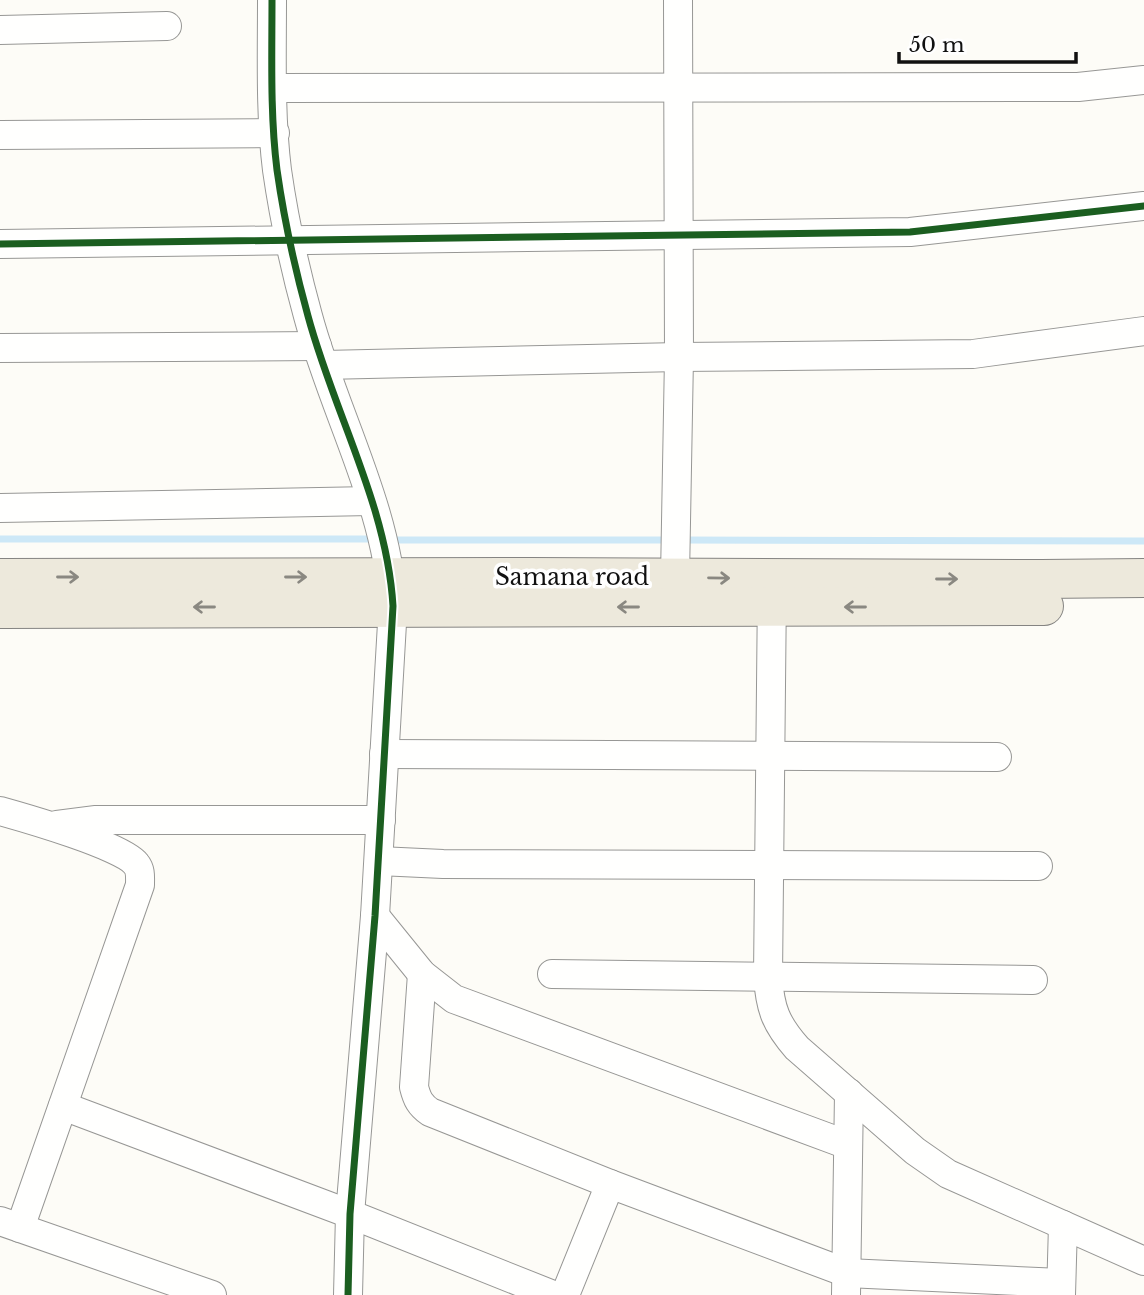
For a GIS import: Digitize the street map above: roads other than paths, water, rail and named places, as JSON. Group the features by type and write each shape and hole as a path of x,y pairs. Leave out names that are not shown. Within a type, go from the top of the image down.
{"main road":[{"name":"Samana road","path":"0,578 388,567 676,549 772,593"},
{"name":"Samana road","path":"0,609 388,567 772,593 1040,593 1144,604"},
{"name":"Samana road","path":"1040,593 1144,578"}],"street":[{"path":"272,0 272,88 277,169 290,240 320,356 371,501 388,567 379,861 350,1214 348,1295"},
{"path":"676,549 679,357 678,0"},
{"path":"0,30 167,26"},
{"path":"272,88 1078,87 1144,80"},
{"path":"0,135 275,134"},
{"path":"0,244 910,232 1144,206"},
{"path":"0,348 320,356 973,354 1144,331"},
{"path":"0,508 371,501"},
{"path":"772,593 768,977 770,1000 780,1029 797,1048 915,1151 948,1174 1144,1261"},
{"path":"384,754 997,757"},
{"path":"0,811 51,826 123,853 135,862 141,871 140,885 63,1107 10,1225 212,1295"},
{"path":"51,826 96,820 381,820"},
{"path":"379,861 433,864 1038,866"},
{"path":"375,916 422,974 454,999 848,1144"},
{"path":"422,974 414,1087 417,1100 423,1107 846,1284 1061,1289 1063,1225"},
{"path":"552,974 1032,980"},
{"path":"846,1284 849,1093"},
{"path":"63,1107 350,1214 553,1295"},
{"path":"565,1295 610,1184"}],"waterway":[{"path":"0,539 377,539"},
{"path":"389,540 671,540"},
{"path":"683,540 1144,541"}]}
